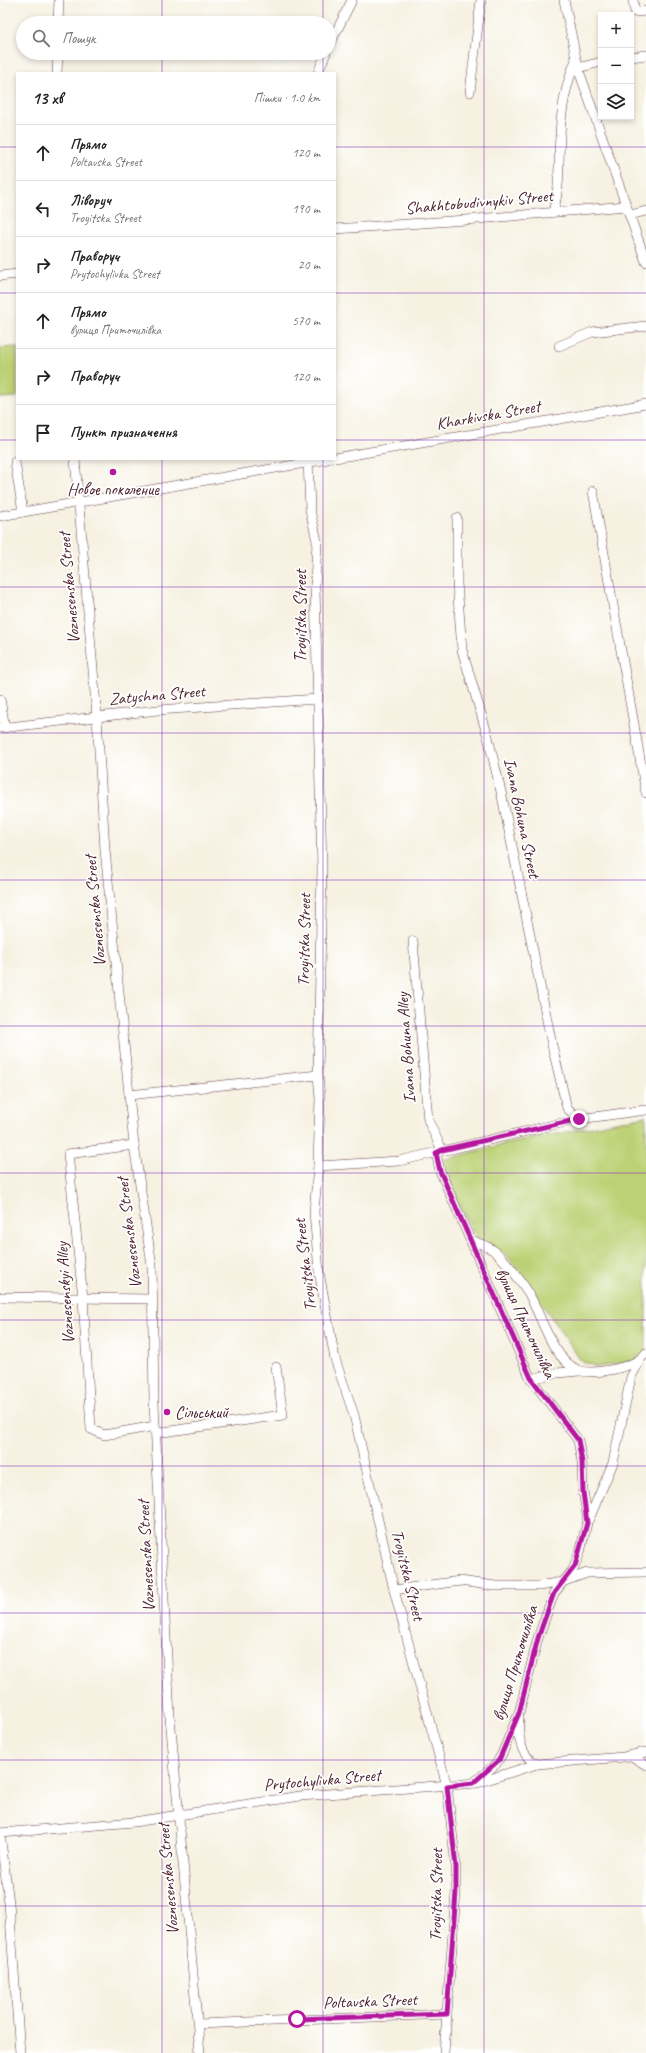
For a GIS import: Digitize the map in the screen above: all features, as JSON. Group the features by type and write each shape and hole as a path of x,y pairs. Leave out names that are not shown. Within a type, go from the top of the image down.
{"street":[{"path":"58,16 59,0"},
{"path":"336,32 352,0"},
{"path":"470,92 481,0"},
{"path":"564,0 577,64 646,262"},
{"path":"633,0 635,12 646,11"},
{"path":"634,57 646,55"},
{"path":"57,72 58,60"},
{"path":"318,72 323,60"},
{"path":"577,64 598,62"},
{"path":"553,212 559,190 560,135 563,102 577,64"},
{"name":"Shakhtobudivnykiv Street","path":"336,229 626,206"},
{"path":"630,215 646,211"},
{"path":"0,276 16,274"},
{"path":"559,346 592,332 646,326"},
{"name":"Kharkivska Street","path":"336,458 646,404"},
{"name":"Voznesenska Street","path":"75,460 97,717 105,850 134,1145 148,1238 152,1299 155,1430 170,1709 200,2053"},
{"path":"0,516 318,460"},
{"name":"Troyitska Street","path":"308,461 310,510 316,541 315,587 317,699 322,869 318,1076 320,1098 318,1166 314,1212 316,1243 335,1359 354,1415 394,1590 447,1786 456,1867 456,1892 444,2053"},
{"path":"15,462 23,512"},
{"path":"593,491 646,793"},
{"name":"Ivana Bohuna Street","path":"457,518 457,583 462,650 488,737 502,796 552,1045 567,1108 579,1119"},
{"path":"0,699 2,728"},
{"name":"Zatyshna Street","path":"2,728 158,710 317,699"},
{"name":"Ivana Bohuna Alley","path":"413,941 428,1120 439,1152"},
{"path":"129,1095 318,1076"},
{"path":"318,1166 399,1161 579,1119 646,1110"},
{"name":"Voznesenskyi Alley","path":"134,1145 68,1154 83,1298 91,1429 104,1435 155,1430"},
{"name":"вулиця Приточилівка","path":"439,1152 440,1171 531,1378 578,1440 582,1462 583,1492 587,1523 575,1566 554,1593 547,1611 519,1713 499,1760 473,1783"},
{"path":"471,1240 494,1250 512,1270 528,1292 545,1329 555,1346 567,1361 579,1371"},
{"path":"0,1297 152,1299"},
{"path":"587,1523 613,1463 631,1377 646,1353"},
{"path":"531,1378 557,1373 609,1370 639,1362"},
{"path":"155,1430 283,1415 276,1367"},
{"path":"394,1590 460,1582 495,1586 539,1586 562,1582 587,1573 646,1572"},
{"path":"519,1713 520,1741 527,1755 537,1764"},
{"name":"Prytochylivka Street","path":"0,1833 134,1822 300,1796 473,1783 537,1764 630,1755 646,1752"},
{"path":"630,1755 646,1765"},
{"path":"0,1833 9,1903 20,2053"},
{"name":"Poltavska Street","path":"198,2024 447,2014"}],"green space":[{"path":"16,347 16,397 0,398 0,348"},
{"path":"646,1116 646,1352 631,1362 597,1367 581,1361 521,1273 504,1253 476,1237 453,1191 443,1160 496,1146"}],"place":[{"name":"Новое поколение","path":"113,472"},
{"name":"Сільський","path":"167,1412"}],"route":[{"path":"297,2019 447,2014 456,1892 456,1867 447,1786 473,1783 499,1760 519,1713 538,1638 554,1593 575,1566 587,1523 587,1515 583,1492 582,1462 578,1440 571,1429 538,1390 531,1378 497,1303 459,1211 440,1171 436,1153 442,1150 579,1119"}]}
